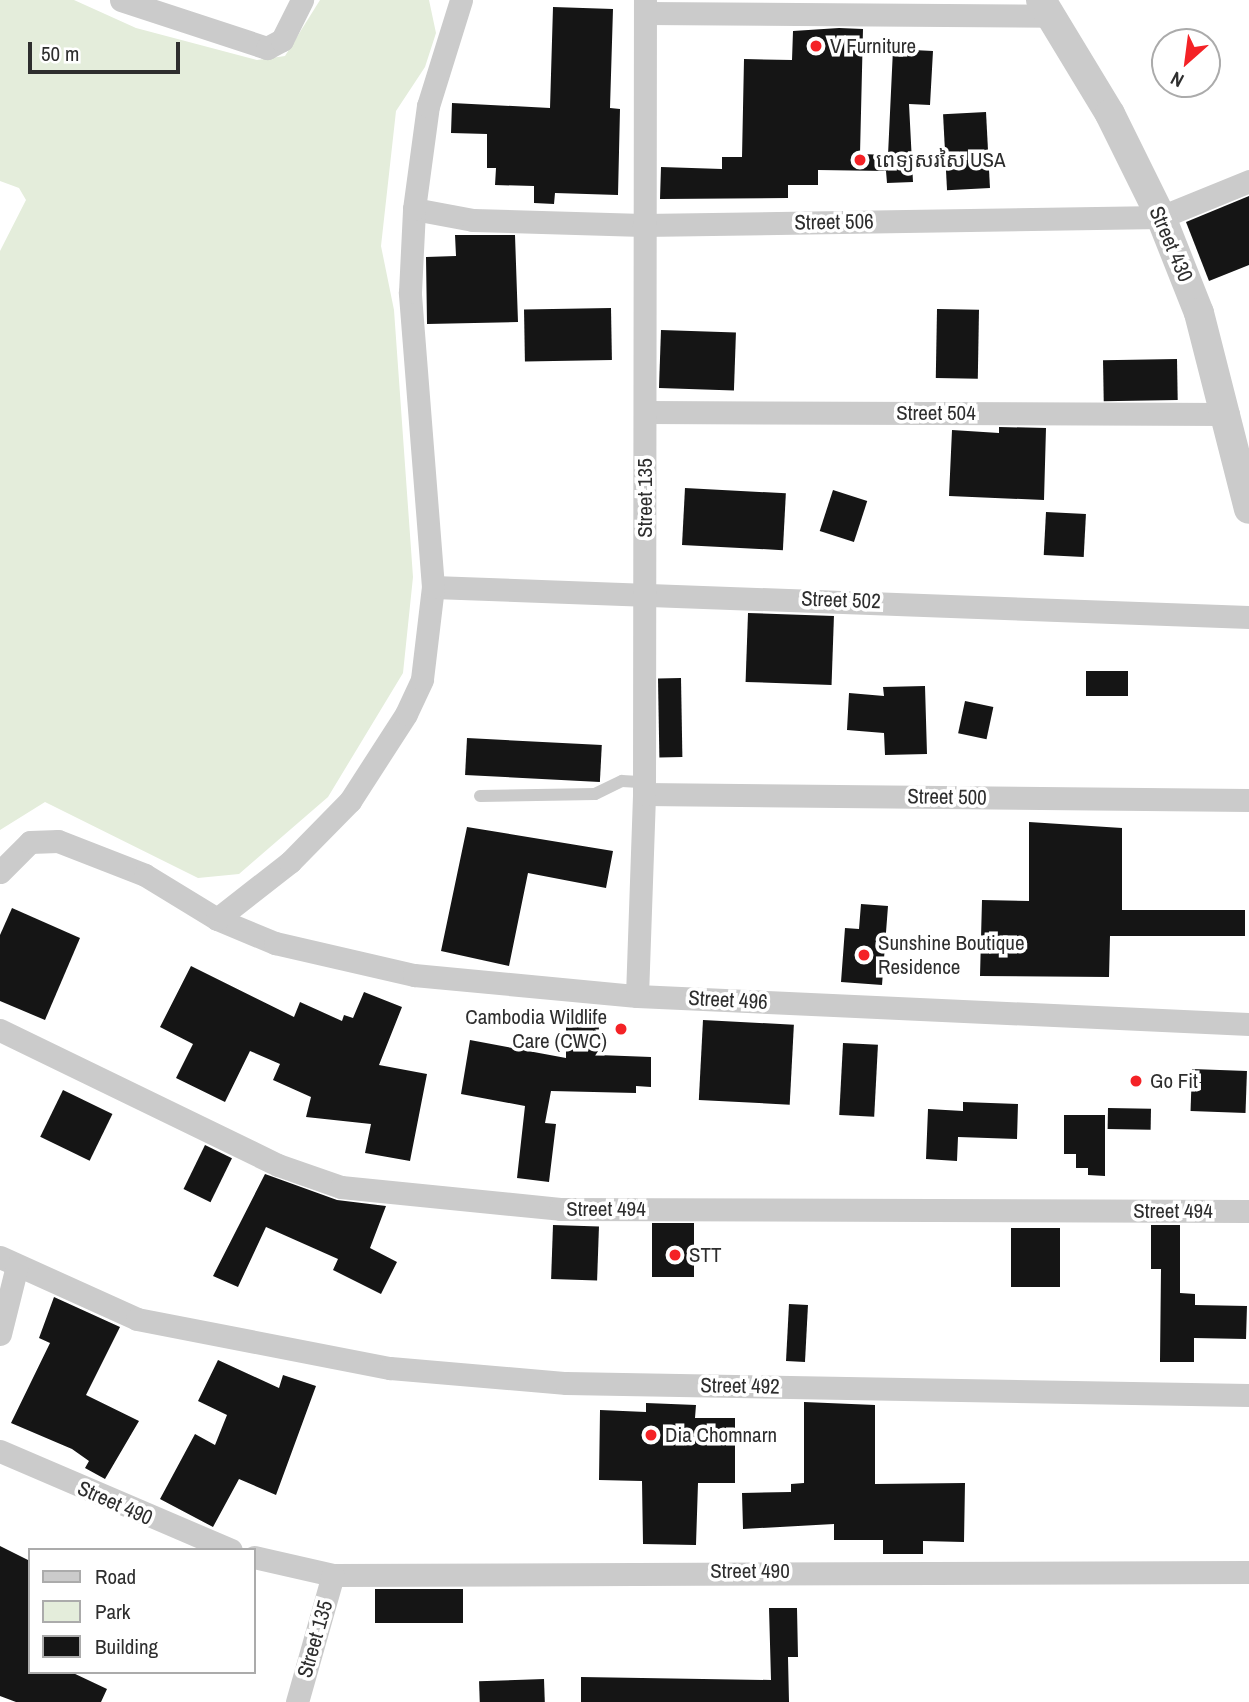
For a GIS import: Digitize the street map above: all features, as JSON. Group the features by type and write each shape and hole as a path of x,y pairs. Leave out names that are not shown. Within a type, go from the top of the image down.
{"street":[{"path":"121,0 267,48 282,40 302,0"},
{"path":"217,919 290,862 350,801 393,735 422,678 433,587 410,292 414,209 428,106 461,0"},
{"path":"645,6 1047,8"},
{"name":"Street 135","path":"637,996 644,788 645,6"},
{"name":"Street 430","path":"1047,8 1161,217 1199,313 1228,414 1249,509"},
{"name":"Street 506","path":"414,209 473,220 643,225 1161,217 1249,181"},
{"name":"Street 504","path":"645,412 1228,414"},
{"name":"Street 502","path":"433,587 645,591 1249,617"},
{"name":"Street 500","path":"644,788 1249,800"},
{"name":"Street 496","path":"0,872 30,842 58,841 145,875 217,919 275,943 414,975 637,996 1249,1024"},
{"name":"Street 494","path":"0,1030 278,1166 341,1186 560,1209 1249,1211"},
{"path":"0,1334 8,1261"},
{"name":"Street 492","path":"8,1261 137,1319 235,1334 390,1368 500,1379 1249,1395"},
{"name":"Street 490","path":"0,1451 226,1548"},
{"name":"Street 490","path":"256,1557 333,1575 1249,1572"},
{"name":"Street 135","path":"297,1702 333,1575"}],"lane":[{"path":"480,796 595,794 622,781 644,788"}],"green space":[{"path":"0,0 74,0 136,28 257,60 285,56 320,0 429,0 436,33 425,67 396,111 381,246 394,310 413,577 403,673 328,797 239,874 198,878 45,802 0,830 0,251 26,200 19,188 0,181"}],"building":[{"path":"553,7 613,9 610,108 620,109 618,195 555,193 554,204 534,203 534,186 495,185 496,168 487,168 487,134 451,133 452,103 550,108"},
{"path":"863,29 860,154 888,155 893,49 933,51 930,105 909,104 913,182 887,183 886,171 818,170 818,185 788,185 788,198 660,199 661,167 722,169 722,157 742,157 744,59 792,60 793,31"},
{"path":"986,112 990,188 947,190 943,114"},
{"path":"1249,196 1249,265 1209,281 1186,222"},
{"path":"455,235 515,235 518,322 427,324 426,257 456,256"},
{"path":"611,308 612,360 525,362 524,310"},
{"path":"937,309 979,310 978,379 936,378"},
{"path":"661,330 736,333 734,391 659,388"},
{"path":"1177,359 1178,400 1104,401 1103,360"},
{"path":"999,427 1046,428 1044,500 949,496 952,430 999,433"},
{"path":"685,488 786,493 783,550 682,545"},
{"path":"833,490 867,501 854,542 820,531"},
{"path":"1046,512 1086,514 1084,557 1044,555"},
{"path":"748,613 834,616 832,685 746,682"},
{"path":"1086,671 1128,671 1128,696 1086,696"},
{"path":"658,678 681,678 682,757 659,757"},
{"path":"925,686 927,754 885,755 884,733 847,730 849,693 884,696 883,687"},
{"path":"965,701 993,707 987,739 958,733"},
{"path":"467,738 602,745 600,782 465,775"},
{"path":"1029,822 1122,828 1122,910 1245,910 1245,936 1110,936 1109,977 980,976 982,900 1029,901"},
{"path":"467,827 613,851 606,888 528,873 509,966 441,951"},
{"name":"Sunshine Boutique Residence","path":"861,904 888,906 882,985 841,982 845,928 859,929"},
{"path":"12,908 80,938 45,1020 0,1001 0,935"},
{"path":"191,966 294,1017 300,1002 342,1021 344,1015 353,1018 364,992 402,1007 379,1065 427,1074 410,1161 365,1153 371,1124 306,1117 311,1097 273,1080 280,1064 250,1051 225,1102 176,1078 193,1044 160,1027"},
{"path":"703,1020 794,1025 790,1105 699,1100"},
{"path":"566,1025 599,1025 598,1055 651,1057 651,1087 636,1086 636,1093 551,1091 545,1123 556,1124 549,1182 517,1178 525,1106 461,1094 470,1040 566,1058"},
{"path":"843,1043 878,1045 874,1117 839,1115"},
{"path":"1192,1069 1247,1071 1246,1113 1191,1111"},
{"path":"63,1090 112,1114 90,1161 40,1137"},
{"path":"963,1102 1018,1104 1017,1139 958,1137 957,1161 926,1159 928,1109 963,1111"},
{"path":"1108,1108 1151,1109 1151,1130 1108,1129"},
{"path":"1064,1115 1105,1115 1105,1176 1088,1175 1088,1168 1076,1168 1076,1154 1064,1154"},
{"path":"205,1145 232,1158 210,1202 184,1189"},
{"path":"265,1174 337,1200 386,1206 370,1248 397,1262 381,1294 333,1270 338,1259 266,1227 238,1287 213,1276"},
{"path":"652,1223 694,1223 694,1277 652,1277"},
{"path":"553,1225 599,1227 597,1281 551,1279"},
{"path":"1151,1225 1180,1225 1180,1293 1195,1294 1195,1305 1247,1306 1246,1339 1194,1338 1194,1362 1160,1362 1161,1269 1151,1269"},
{"path":"1011,1228 1060,1228 1060,1287 1011,1287"},
{"path":"54,1297 120,1327 86,1395 139,1421 105,1479 85,1468 89,1461 72,1449 11,1423 50,1343 39,1338"},
{"path":"789,1304 808,1305 805,1362 786,1361"},
{"path":"218,1360 279,1388 283,1375 316,1386 276,1495 239,1479 213,1527 160,1499 195,1434 215,1445 227,1415 198,1401"},
{"path":"804,1402 875,1405 875,1484 965,1483 964,1542 923,1541 923,1554 883,1554 883,1540 834,1540 834,1524 743,1529 742,1493 791,1492 791,1484 804,1483"},
{"path":"646,1403 696,1405 695,1418 735,1418 735,1483 698,1483 696,1545 643,1544 642,1481 599,1480 600,1410 646,1412"},
{"path":"0,1546 28,1560 28,1674 75,1674 107,1689 101,1702 16,1702 0,1696"},
{"path":"375,1589 463,1589 463,1623 375,1623"},
{"path":"769,1608 797,1608 798,1657 788,1657 789,1702 581,1702 581,1677 771,1680"},
{"path":"544,1679 545,1702 480,1702 479,1681"}],"place":[{"name":"V Furniture","path":"816,46"},
{"name":"ពេទ្យសរសៃ USA","path":"860,160"},
{"name":"Sunshine Boutique Residence","path":"864,955"},
{"name":"Cambodia Wildlife Care (CWC)","path":"621,1029"},
{"name":"Go Fit","path":"1136,1081"},
{"name":"STT","path":"675,1255"},
{"name":"Dia Chomnarn","path":"651,1435"}]}
